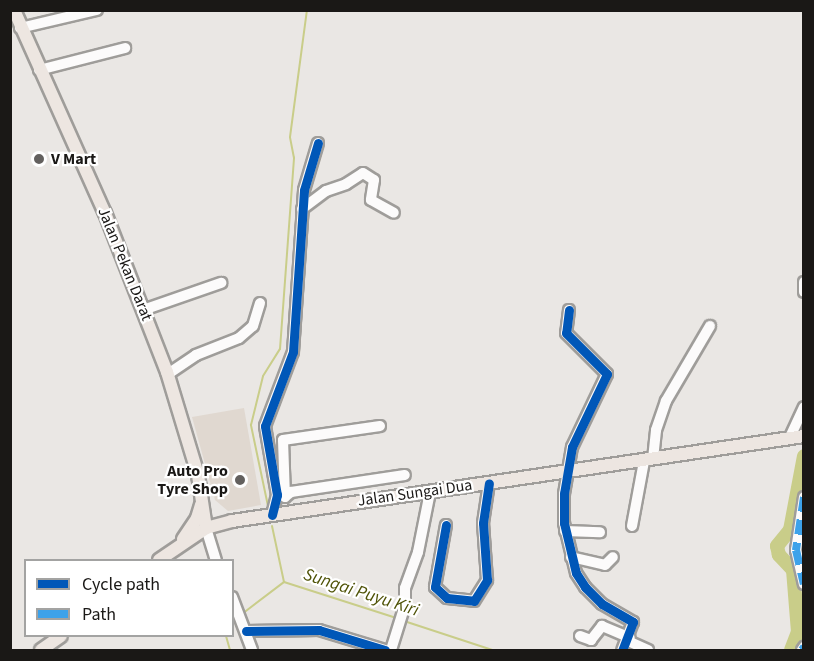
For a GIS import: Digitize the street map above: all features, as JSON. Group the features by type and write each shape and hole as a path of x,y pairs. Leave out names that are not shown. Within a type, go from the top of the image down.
{"main road":[{"name":"Jalan Pekan Darat","path":"14,10 20,28 105,213 168,374 204,503 206,528"},
{"name":"Jalan Sungai Dua","path":"163,557 206,528 232,521 796,436"},
{"path":"163,557 192,527 204,503 232,521"},
{"path":"41,651 60,637"}],"street":[{"path":"20,28 97,10"},
{"path":"39,70 125,48"},
{"path":"298,510 281,496 265,426 293,352 302,209 318,144"},
{"path":"302,209 326,190 363,173 374,180 371,200 394,213"},
{"path":"804,282 804,292"},
{"path":"143,310 221,283"},
{"path":"168,374 201,352 239,338 253,326 260,303"},
{"path":"569,310 566,333 607,374 578,429 564,494 565,531 576,573 592,596 633,622 627,643"},
{"path":"632,526 656,430 666,401 710,326"},
{"path":"796,436 804,407"},
{"path":"272,515 281,496 283,440 380,426"},
{"path":"281,496 405,475"},
{"path":"446,525 435,587 447,598 474,601 486,580 483,523 489,483"},
{"path":"322,488 324,507"},
{"path":"391,651 402,612 405,588 418,552 429,492"},
{"path":"804,497 796,550 804,584"},
{"path":"206,528 215,559"},
{"path":"565,531 600,532"},
{"path":"571,557 605,565 614,557"},
{"path":"234,601 252,651"},
{"path":"580,636 591,640 602,626 627,643 648,651"},
{"path":"245,629 319,630 364,648 385,651"}],"shaded area":[{"path":"244,408 261,505 228,511 215,500 192,417"}],"waterway":[{"path":"268,506 251,425 263,376 280,349 294,158 290,137 307,10"},
{"path":"791,650 798,632 793,570 779,555 777,546 790,530 804,456"},
{"path":"272,526 284,582"},
{"name":"Sungai Puyu Kiri","path":"242,614 284,582 396,618"},
{"name":"Sungai Puyu Kiri","path":"404,621 492,650"},
{"name":"Sungai Puyu Kiri","path":"226,637 230,650"}],"marked path":[{"path":"804,497 796,550 804,584"}],"cycle path":[{"path":"272,515 277,495 265,426 293,352 304,190 318,143"},
{"path":"569,310 566,333 607,374 572,447 564,494 564,523 576,573 585,587 602,604 633,622 622,650"},
{"path":"446,525 435,587 447,598 474,601 487,580 483,523 489,483"},
{"path":"246,631 319,630 385,650"}],"place":[{"name":"V Mart","path":"39,159"},
{"name":"Auto Pro Tyre Shop","path":"240,480"}]}
